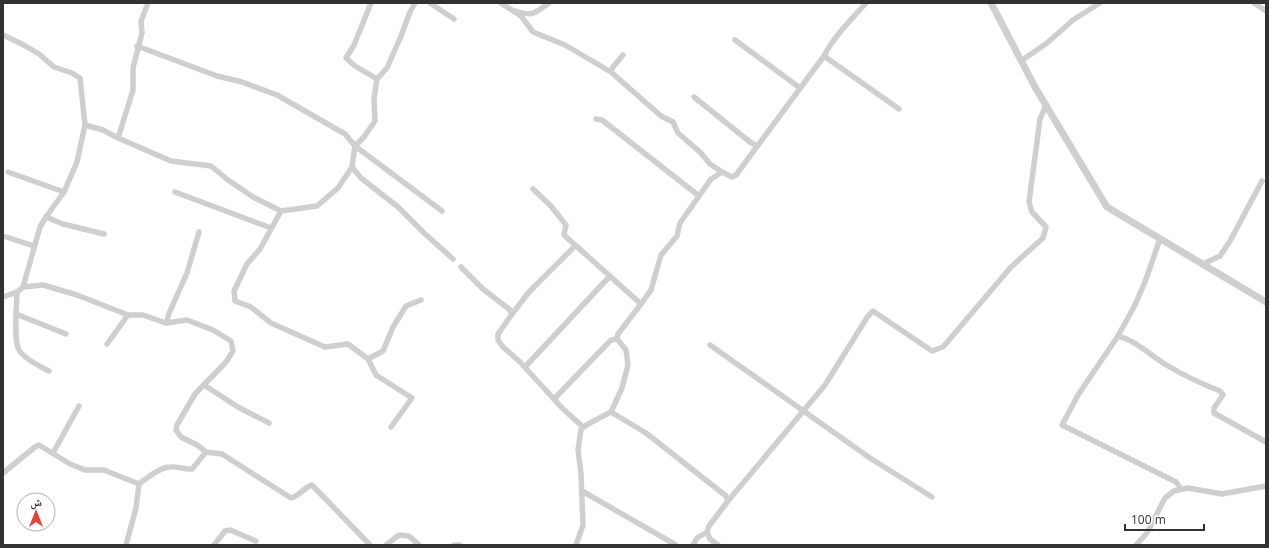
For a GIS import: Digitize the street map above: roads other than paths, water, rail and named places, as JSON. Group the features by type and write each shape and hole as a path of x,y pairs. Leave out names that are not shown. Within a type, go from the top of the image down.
{"street":[{"path":"118,138 133,90 133,68 142,33 141,22 148,3"},
{"path":"371,3 354,45 346,58 355,66 377,79"},
{"path":"85,125 104,130 118,138 171,160 210,166 253,197 281,211 317,206 338,188 352,167 355,146 375,121 374,98 377,79 387,68 415,3"},
{"path":"430,3 454,19"},
{"path":"501,3 521,16 533,32 565,45 610,72 661,116 673,122 678,133 701,153 710,164 732,177 736,175 824,56 828,46 866,3"},
{"path":"512,10 525,14 534,14 549,3"},
{"path":"991,3 1046,105 1107,207 1266,302"},
{"path":"1022,62 1047,43 1073,20 1100,3"},
{"path":"1254,3 1266,11"},
{"path":"3,35 39,54 54,67 72,73 80,78 85,125 77,162 64,192 40,227 22,287 17,292 3,297"},
{"path":"735,40 800,88"},
{"path":"138,46 217,76 242,82 277,95 345,134 355,146 442,211"},
{"path":"610,72 623,55"},
{"path":"824,56 899,109"},
{"path":"694,97 757,146"},
{"path":"693,545 697,538 707,532 728,501 825,385 868,316 873,311 932,351 943,347 1011,267 1043,238 1046,227 1032,212 1029,202 1040,119 1046,105"},
{"path":"596,119 602,120 699,196"},
{"path":"352,167 361,178 398,207 453,260"},
{"path":"8,172 64,192"},
{"path":"617,339 618,334 651,290 661,255 677,236 680,223 711,179 722,172"},
{"path":"1203,264 1220,256 1230,241 1262,181"},
{"path":"533,189 551,206 566,225 564,236 641,304"},
{"path":"175,192 271,228"},
{"path":"281,211 260,250 247,264 234,291 235,301 251,307 271,323 325,347 348,344 368,359 376,375 412,398 391,427"},
{"path":"46,217 63,224 104,234"},
{"path":"166,323 195,251 199,232"},
{"path":"3,236 34,246"},
{"path":"1160,239 1145,282 1135,305 1118,336 1078,395 1062,425 1176,482 1181,489"},
{"path":"575,246 529,292 498,334 498,340 563,409 583,427"},
{"path":"460,267 483,289 509,309 512,314"},
{"path":"525,367 610,276"},
{"path":"22,287 43,285 77,295 128,314 143,315 166,323 187,320 213,330 231,341 233,351 226,362 196,394 177,425 176,430 181,437 197,445 206,452 222,454 291,498 296,497 309,485 312,485 370,545"},
{"path":"17,292 16,344 20,352 38,366 49,371"},
{"path":"368,359 382,351 393,327 406,306 421,300"},
{"path":"16,314 66,334"},
{"path":"107,344 128,314"},
{"path":"1118,336 1128,338 1167,365 1190,378 1220,391 1223,395 1214,408 1214,414 1266,442"},
{"path":"554,399 611,340 617,339"},
{"path":"576,545 584,525 578,450 581,429 611,412 622,388 628,365 626,350 617,339"},
{"path":"710,344 870,458 932,497"},
{"path":"204,385 238,407 269,423"},
{"path":"53,453 80,406"},
{"path":"611,412 646,434 726,496 728,501"},
{"path":"3,473 39,445 70,464 85,470 104,470 139,484"},
{"path":"139,484 161,470 170,467 187,470 192,469 206,452"},
{"path":"126,545 136,508 139,484"},
{"path":"1136,545 1146,533 1165,498 1174,491 1188,488 1222,494 1266,486"},
{"path":"582,491 676,545"},
{"path":"214,545 225,531 230,530 256,541"},
{"path":"707,532 710,539 718,545"},
{"path":"386,545 399,535 409,536 419,545"},
{"path":"454,545 460,545"}]}
